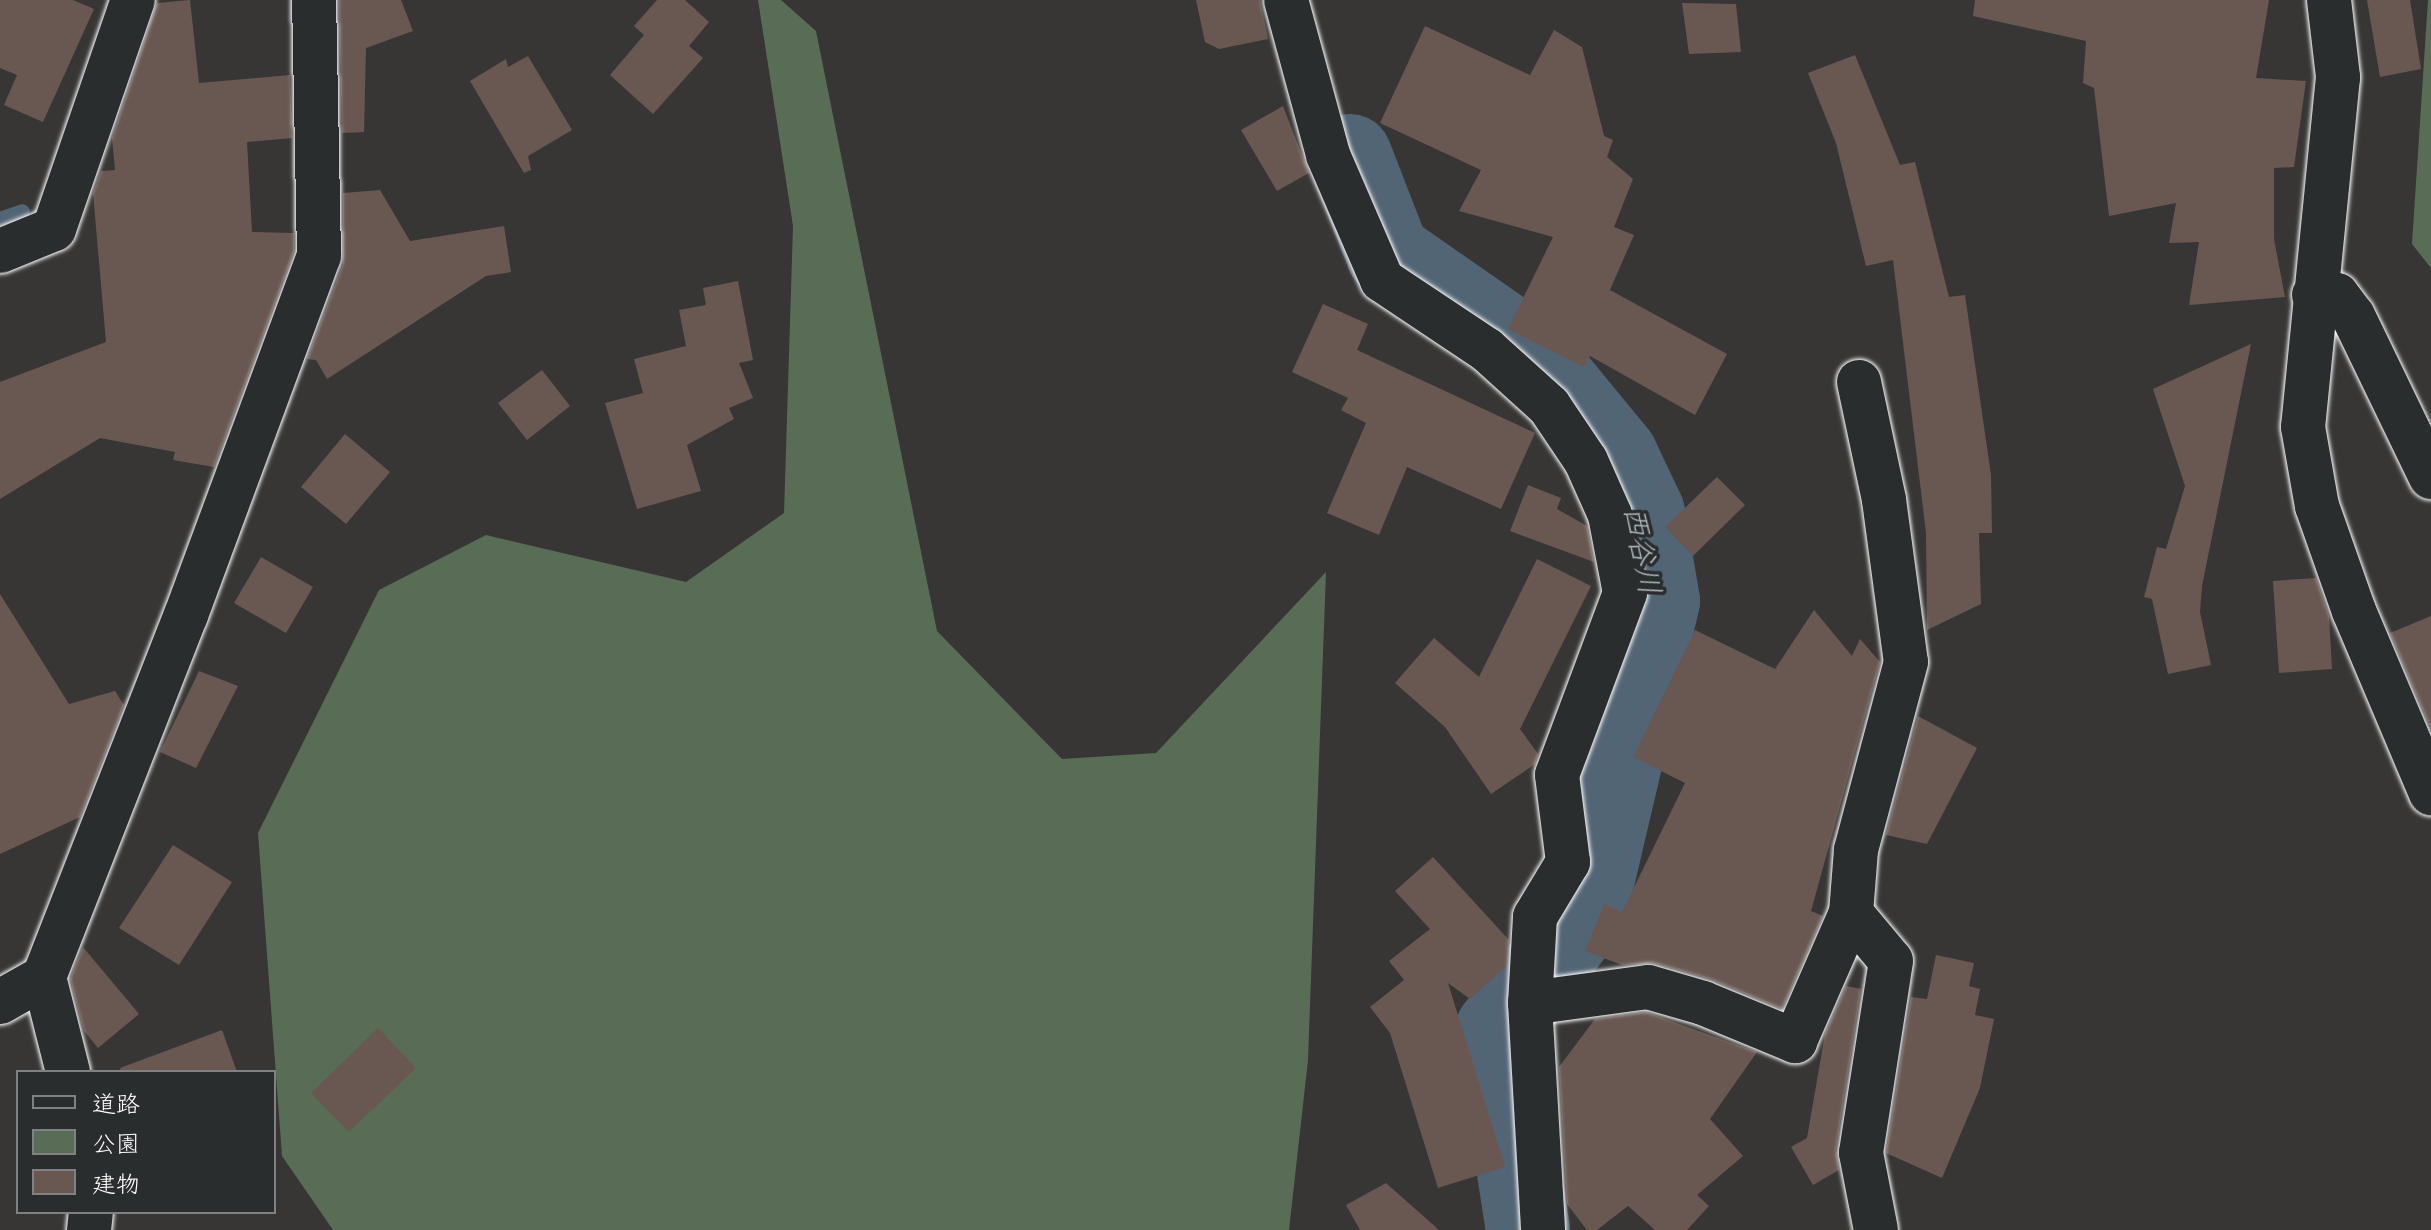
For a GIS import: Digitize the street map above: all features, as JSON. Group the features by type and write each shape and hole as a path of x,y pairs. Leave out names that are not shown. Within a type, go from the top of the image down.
{"street":[{"path":"0,251 54,229 133,0"},
{"path":"67,1070 44,977 186,615 319,256 314,0"},
{"path":"1286,0 1328,155 1382,280 1487,350 1549,406 1586,461 1610,515 1625,593 1557,775 1568,862 1535,917 1530,1003 1543,1230"},
{"path":"2329,0 2338,77 2303,427 2317,506 2354,611 2431,793"},
{"path":"2314,295 2337,295 2353,316 2431,477"},
{"path":"1530,1003 1648,987 1795,1041 1851,913 1856,850 1906,662 1884,500 1859,382"},
{"path":"1851,913 1891,961 1861,1153 1876,1230"},
{"path":"0,1002 44,977"}],"green space":[{"path":"758,0 781,0 816,31 937,631 1062,759 1156,753 1326,572 1308,1060 1289,1230 333,1230 282,1156 258,833 379,590 486,535 686,582 784,513 793,226"},
{"path":"2428,0 2431,0 2431,268 2412,244"}],"building":[{"path":"0,0 73,0 94,9 43,122 4,105 17,75 0,68"},
{"path":"190,0 199,83 290,75 292,138 247,142 252,232 294,233 294,252 214,467 173,460 175,452 100,438 0,499 0,382 106,342 93,193 101,171 115,170 112,138 157,3"},
{"path":"339,0 401,0 413,31 366,48 364,132 342,133"},
{"path":"657,0 685,0 709,22 689,46 703,58 653,114 610,75 644,35 634,26"},
{"path":"1196,0 1260,0 1268,39 1219,49 1205,42"},
{"path":"1975,0 2269,0 2256,78 2306,81 2294,167 2274,168 2274,239 2285,297 2189,305 2199,242 2169,243 2176,203 2109,216 2094,88 2083,83 2086,41 1973,16"},
{"path":"2367,0 2410,0 2421,69 2380,77"},
{"path":"1682,3 1736,4 1741,52 1689,54"},
{"path":"1425,26 1530,75 1554,30 1582,47 1604,136 1613,140 1607,157 1633,179 1614,227 1634,235 1610,290 1727,354 1695,415 1590,356 1584,367 1508,329 1553,237 1459,211 1481,170 1380,123"},
{"path":"1855,55 1900,165 1915,162 1949,297 1965,295 1991,475 1992,533 1979,533 1981,604 1927,630 1926,533 1893,260 1866,266 1836,143 1808,73"},
{"path":"528,56 572,130 528,156 531,170 524,173 470,81 506,59 508,67"},
{"path":"1283,106 1309,173 1277,191 1241,130"},
{"path":"380,190 410,241 504,226 511,272 486,276 327,379 316,360 307,359 343,264 343,193"},
{"path":"738,281 753,360 739,363 753,398 729,408 734,419 687,445 701,491 637,509 605,403 643,393 634,359 686,346 679,310 706,305 703,288"},
{"path":"1323,304 1368,324 1357,350 1535,433 1501,509 1407,467 1379,535 1327,513 1366,423 1341,410 1348,398 1292,372"},
{"path":"2251,344 2202,586 2200,612 2211,665 2168,674 2152,599 2144,597 2157,547 2166,549 2185,486 2153,389"},
{"path":"542,370 570,406 527,440 498,403"},
{"path":"345,434 390,472 346,524 301,487"},
{"path":"1717,477 1745,505 1693,556 1665,527"},
{"path":"1528,485 1561,498 1557,509 1587,526 1594,562 1510,531"},
{"path":"261,557 313,587 286,633 234,603"},
{"path":"1537,559 1591,586 1520,729 1538,754 1535,764 1491,794 1445,727 1395,683 1434,638 1479,677"},
{"path":"2316,578 2329,616 2332,669 2279,673 2273,581"},
{"path":"0,594 69,704 115,691 124,705 80,817 0,854"},
{"path":"1814,610 1852,656 1860,639 1880,662 1811,911 1823,916 1782,1009 1710,979 1654,963 1622,965 1585,951 1604,904 1622,912 1685,783 1633,757 1695,630 1775,669"},
{"path":"2431,616 2431,729 2390,633"},
{"path":"199,671 238,686 196,768 160,752"},
{"path":"1918,716 1977,748 1927,844 1886,835"},
{"path":"173,845 232,882 179,965 119,928"},
{"path":"1433,857 1509,940 1507,966 1470,999 1448,983 1505,1167 1438,1188 1390,1033 1370,1007 1404,980 1389,961 1430,929 1395,891"},
{"path":"83,947 139,1014 98,1048 84,1031 70,979"},
{"path":"1936,955 1974,963 1969,986 1980,989 1975,1015 1994,1019 1980,1088 1942,1178 1886,1153 1911,997 1927,999"},
{"path":"1846,986 1861,989 1836,1149 1839,1170 1813,1185 1791,1147 1807,1138 1825,1034"},
{"path":"1646,1012 1757,1052 1710,1119 1743,1156 1697,1195 1709,1206 1687,1230 1655,1230 1628,1206 1597,1230 1587,1230 1567,1204 1559,1067 1595,1019"},
{"path":"378,1028 416,1068 349,1132 311,1093"},
{"path":"222,1030 236,1070 120,1070"},
{"path":"1386,1183 1439,1230 1360,1230 1346,1205"}],"waterway":[{"name":"西谷川","path":"1350,156 1388,254 1532,354 1616,456 1643,513 1658,601 1584,916 1497,1030 1528,1230"},
{"path":"0,219 23,211"}]}
